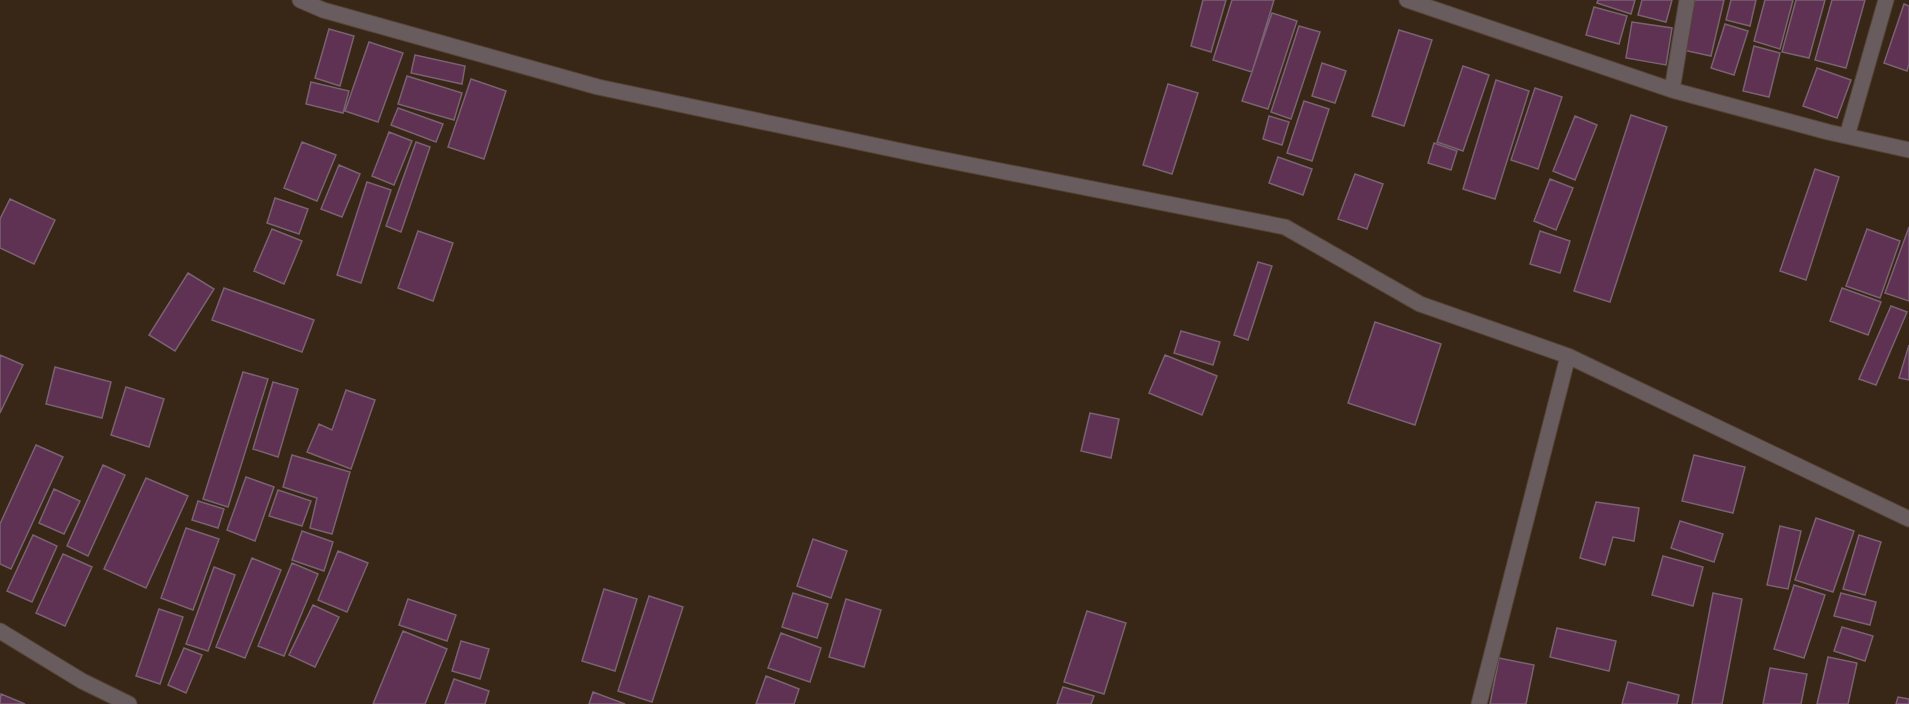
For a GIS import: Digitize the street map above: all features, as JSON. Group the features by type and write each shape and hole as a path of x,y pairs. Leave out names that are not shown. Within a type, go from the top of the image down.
{"street":[{"path":"300,0 323,10 598,87 925,156 1285,227 1420,304 1568,356 1909,519"},
{"path":"1407,0 1672,90 1909,150"},
{"path":"1672,90 1687,0"},
{"path":"1847,136 1886,0"},
{"path":"1479,704 1568,356"},
{"path":"0,631 82,681 129,704"}],"building":[{"path":"1203,0 1226,0 1211,52 1191,46"},
{"path":"1232,0 1274,0 1252,72 1213,60"},
{"path":"1598,0 1635,0 1631,14 1597,3"},
{"path":"1642,0 1672,0 1666,22 1638,15"},
{"path":"1695,0 1724,0 1711,56 1683,50"},
{"path":"1731,0 1756,0 1750,26 1726,20"},
{"path":"1765,0 1793,0 1780,49 1754,41"},
{"path":"1796,0 1825,0 1809,58 1782,52"},
{"path":"1832,0 1865,0 1846,68 1815,60"},
{"path":"1904,4 1909,6 1907,71 1884,63"},
{"path":"1594,7 1627,16 1619,44 1586,35"},
{"path":"1272,13 1297,21 1268,109 1242,101"},
{"path":"1632,22 1672,28 1666,65 1626,58"},
{"path":"1725,24 1748,31 1734,75 1711,68"},
{"path":"1299,26 1320,32 1291,119 1271,112"},
{"path":"329,29 354,36 340,86 315,78"},
{"path":"1399,30 1432,40 1404,126 1372,116"},
{"path":"369,42 403,53 378,122 345,111"},
{"path":"1754,46 1780,53 1769,97 1743,91"},
{"path":"415,55 465,66 462,84 411,73"},
{"path":"1322,63 1346,71 1335,103 1312,96"},
{"path":"1463,66 1489,75 1463,151 1437,142"},
{"path":"1817,68 1851,80 1837,118 1803,106"},
{"path":"407,76 462,93 454,120 398,104"},
{"path":"471,79 506,91 484,159 448,147"},
{"path":"1496,80 1529,91 1495,199 1463,189"},
{"path":"311,82 349,91 343,113 306,104"},
{"path":"1168,84 1198,93 1172,174 1143,165"},
{"path":"1535,88 1562,97 1538,169 1511,160"},
{"path":"1304,101 1329,109 1312,161 1287,153"},
{"path":"398,108 443,124 436,142 391,125"},
{"path":"1631,115 1667,127 1610,302 1574,291"},
{"path":"1269,116 1289,122 1282,145 1263,139"},
{"path":"1575,116 1597,125 1575,180 1553,171"},
{"path":"389,132 412,141 394,185 372,176"},
{"path":"302,142 336,155 317,201 284,188"},
{"path":"416,142 430,147 401,232 386,226"},
{"path":"1434,143 1457,151 1451,170 1428,163"},
{"path":"1278,157 1312,169 1303,195 1269,183"},
{"path":"339,165 360,174 342,217 321,209"},
{"path":"1815,169 1839,177 1806,280 1780,271"},
{"path":"1355,174 1383,184 1367,229 1338,219"},
{"path":"1550,179 1573,188 1556,230 1534,221"},
{"path":"367,182 391,190 361,283 337,275"},
{"path":"275,198 308,209 299,234 267,223"},
{"path":"10,199 55,220 34,264 0,248 0,219"},
{"path":"1909,227 1909,301 1885,293"},
{"path":"272,229 302,241 284,284 254,271"},
{"path":"1867,229 1900,241 1880,298 1846,286"},
{"path":"418,231 453,243 433,301 398,288"},
{"path":"1540,231 1570,241 1560,273 1530,264"},
{"path":"1258,262 1272,266 1248,340 1234,335"},
{"path":"188,273 214,289 175,351 149,335"},
{"path":"224,288 314,320 302,352 212,320"},
{"path":"1842,288 1881,302 1868,335 1830,321"},
{"path":"1891,306 1907,312 1876,385 1859,379"},
{"path":"1375,322 1441,344 1415,425 1348,403"},
{"path":"1181,331 1220,342 1213,365 1174,353"},
{"path":"1909,345 1909,380 1899,378"},
{"path":"0,355 23,365 0,413"},
{"path":"1165,355 1217,376 1202,415 1149,393"},
{"path":"55,367 111,382 102,418 46,404"},
{"path":"243,372 268,379 228,507 203,499"},
{"path":"273,382 298,389 278,457 253,449"},
{"path":"126,387 164,399 149,447 111,435"},
{"path":"346,390 375,400 351,469 307,452 319,424 332,430"},
{"path":"1090,413 1119,419 1111,458 1081,451"},
{"path":"36,445 63,457 11,569 0,564 0,524"},
{"path":"292,455 350,472 332,534 310,528 317,498 283,487"},
{"path":"1694,455 1745,467 1733,513 1682,501"},
{"path":"103,465 125,475 88,556 67,546"},
{"path":"246,477 274,487 255,541 227,530"},
{"path":"146,478 188,496 146,588 104,569"},
{"path":"54,489 80,501 64,534 39,523"},
{"path":"278,490 311,501 302,526 269,516"},
{"path":"198,501 224,509 218,528 192,520"},
{"path":"1596,502 1639,508 1634,541 1613,537 1605,565 1580,558"},
{"path":"1816,518 1854,531 1833,592 1795,580"},
{"path":"1680,521 1723,534 1714,562 1671,548"},
{"path":"1780,526 1801,531 1788,589 1767,585"},
{"path":"186,528 219,539 193,610 161,598"},
{"path":"302,531 333,542 324,571 292,560"},
{"path":"33,535 57,546 32,602 7,591"},
{"path":"1859,535 1881,542 1865,595 1843,589"},
{"path":"813,539 847,551 831,598 797,586"},
{"path":"338,551 368,563 347,612 318,600"},
{"path":"63,554 92,567 65,626 36,613"},
{"path":"1663,556 1703,567 1693,606 1652,595"},
{"path":"252,558 281,570 245,658 216,647"},
{"path":"292,563 318,574 284,656 258,646"},
{"path":"214,567 235,575 208,651 186,644"},
{"path":"1794,585 1825,595 1804,658 1774,649"},
{"path":"604,589 637,599 615,671 582,661"},
{"path":"793,593 828,604 817,638 782,627"},
{"path":"1713,593 1742,599 1722,704 1692,704"},
{"path":"1841,593 1876,602 1870,625 1834,616"},
{"path":"649,596 683,607 652,702 618,691"},
{"path":"408,599 456,615 447,641 399,625"},
{"path":"846,599 881,610 864,667 829,657"},
{"path":"313,605 339,617 315,667 289,655"},
{"path":"159,609 183,617 160,684 136,676"},
{"path":"1087,611 1126,623 1104,694 1064,682"},
{"path":"1842,627 1873,636 1865,661 1834,651"},
{"path":"1557,628 1616,641 1609,671 1550,657"},
{"path":"403,631 447,649 425,704 373,704"},
{"path":"781,633 821,648 810,682 768,668"},
{"path":"461,641 489,649 480,679 452,671"},
{"path":"184,648 202,655 186,693 168,685"},
{"path":"1828,657 1857,663 1848,704 1817,704"},
{"path":"1499,658 1534,665 1526,704 1490,704"},
{"path":"1770,668 1807,674 1801,704 1763,704"},
{"path":"766,676 799,689 794,704 756,704"},
{"path":"454,679 489,691 485,704 445,704"},
{"path":"1628,682 1679,695 1677,704 1622,704"},
{"path":"1063,687 1094,696 1091,704 1057,704"},
{"path":"593,692 625,704 589,704"},
{"path":"1,694 25,704 0,704"},
{"path":"1898,697 1909,699 1909,704 1896,704"}]}
